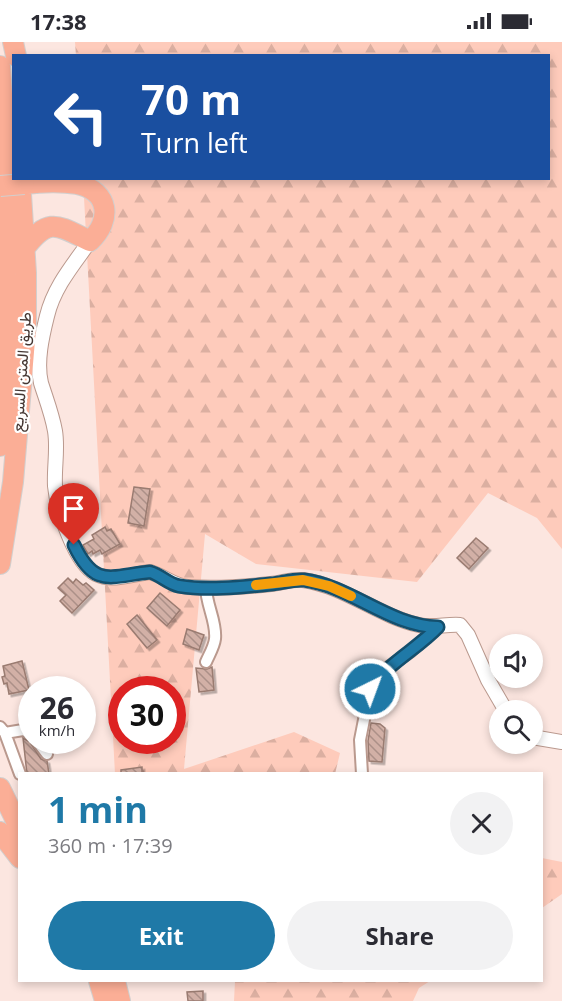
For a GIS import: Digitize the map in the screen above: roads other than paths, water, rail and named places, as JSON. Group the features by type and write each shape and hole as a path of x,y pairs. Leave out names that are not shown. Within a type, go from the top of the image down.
{"highway":[{"name":"طريق المتن السريع","path":"0,66 7,332 0,446"},
{"name":"طريق المتن السريع","path":"0,564 13,482 24,363 27,305 24,249 28,181"},
{"path":"0,186 28,181 79,185 96,194 106,210 106,217 99,233 90,241 57,226 47,227 37,232 24,249"},
{"path":"0,788 18,825"},
{"path":"0,832 18,855"},
{"path":"99,982 105,1001"},
{"path":"115,982 120,1001"}],"street":[{"path":"90,241 64,277 54,296 47,314 40,359 41,383 55,431 55,486 59,507 84,565 98,575 106,577 150,572 177,585 206,587 303,580 329,586 402,620 419,625 464,627 500,700"},
{"path":"206,587 215,626 215,641 206,662"},
{"path":"362,772 360,740 370,689 387,668 438,627"},
{"path":"18,729 2,730 19,772"},
{"path":"543,739 562,742"}]}
